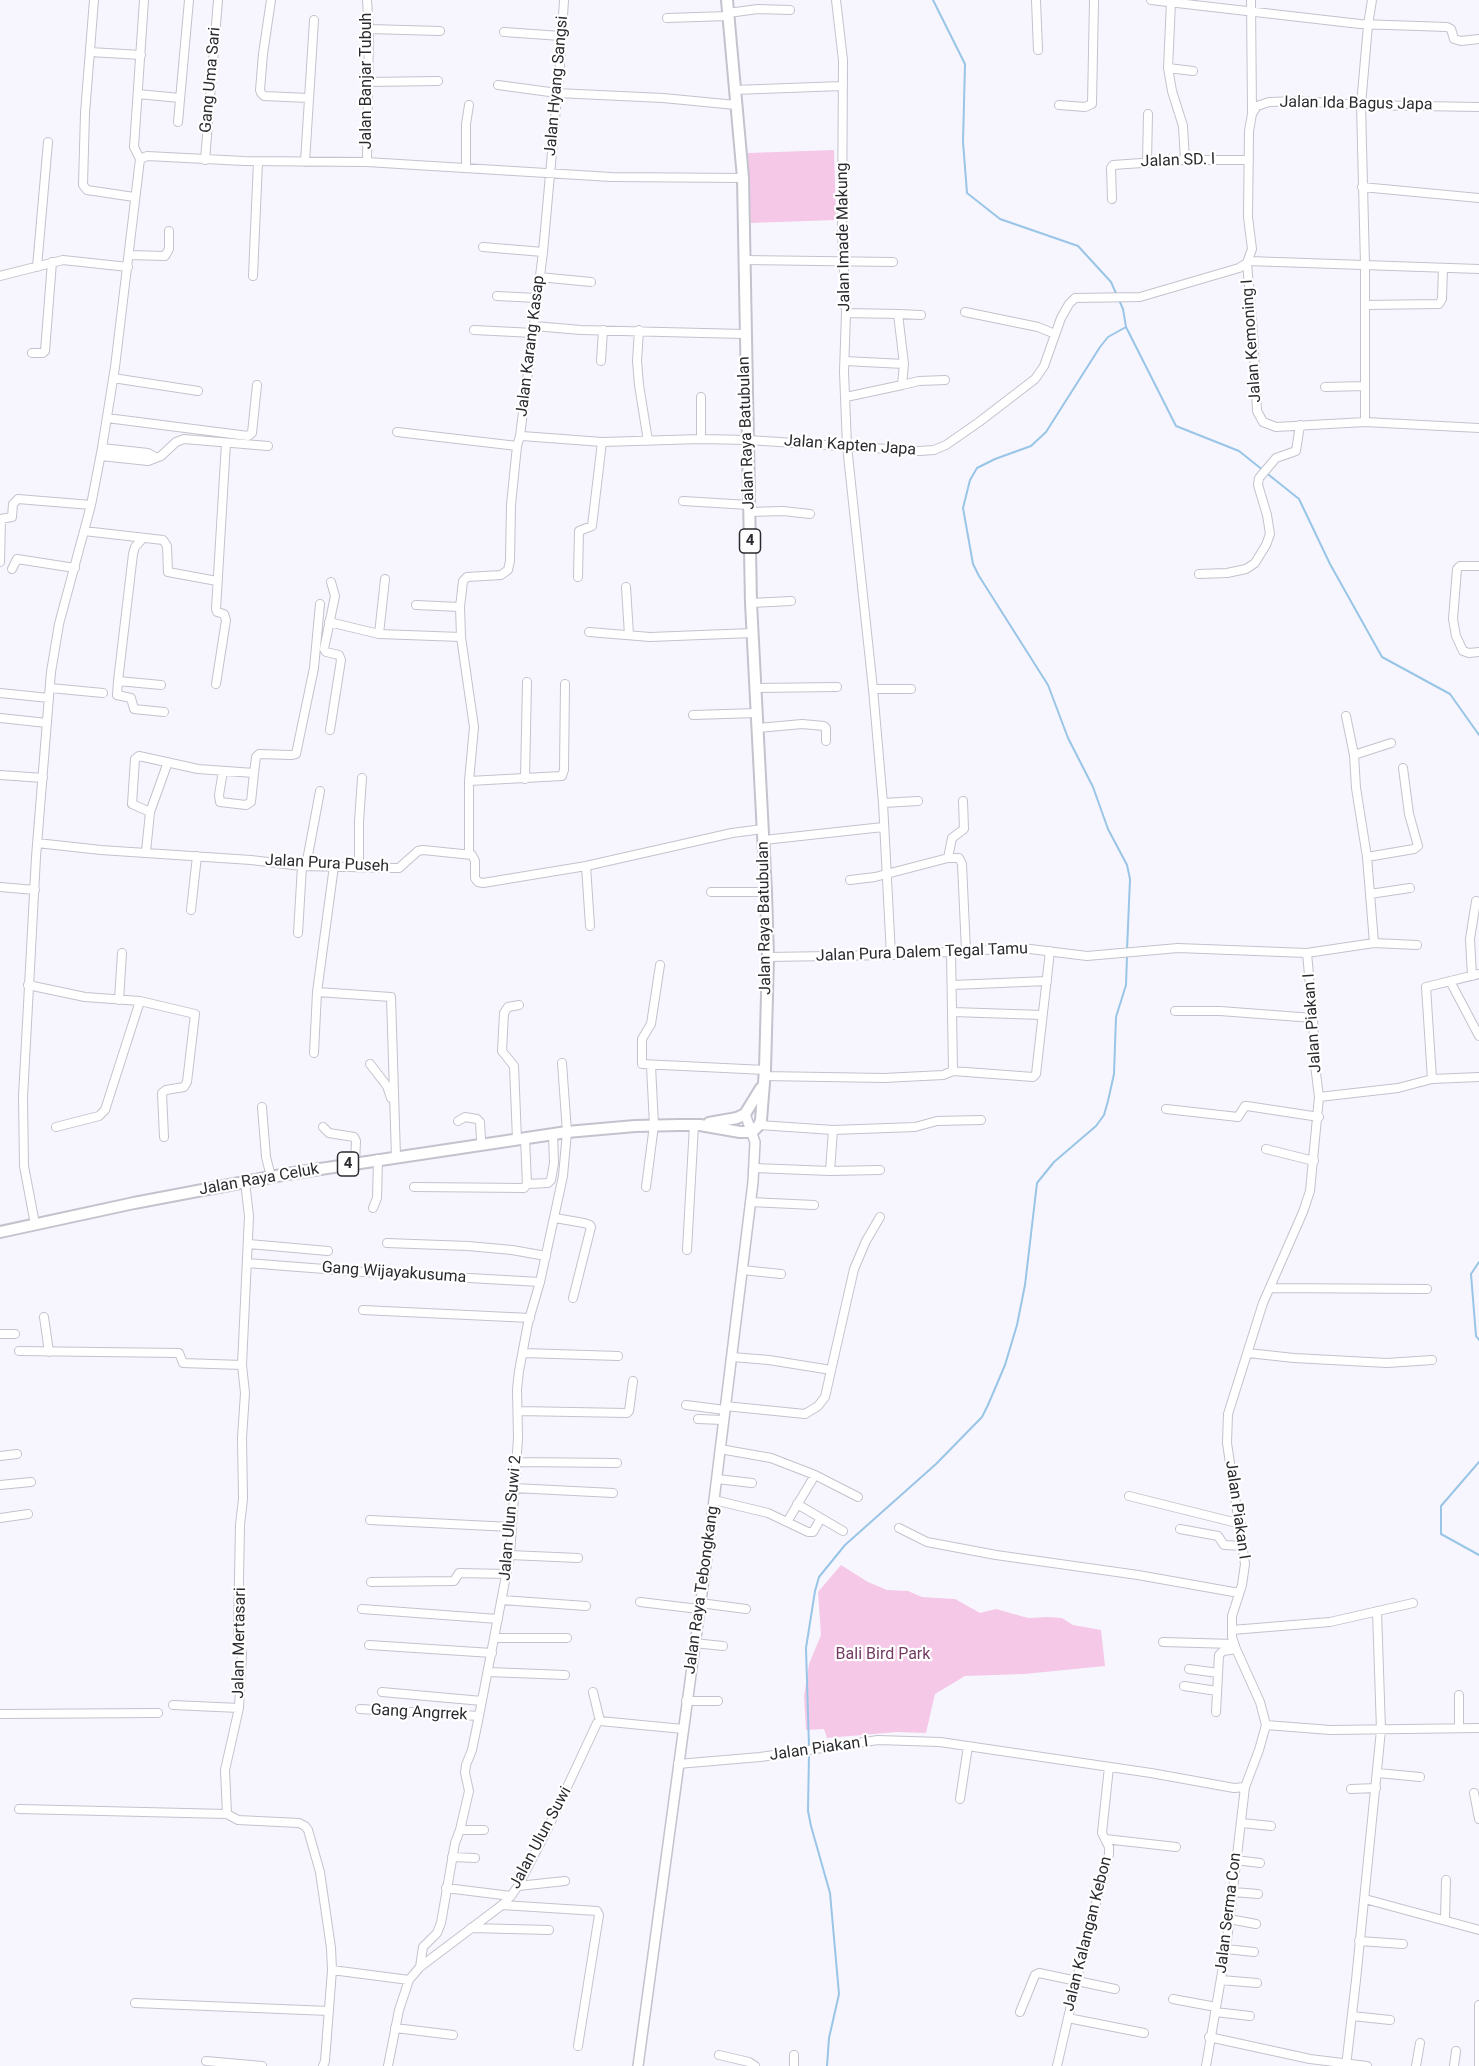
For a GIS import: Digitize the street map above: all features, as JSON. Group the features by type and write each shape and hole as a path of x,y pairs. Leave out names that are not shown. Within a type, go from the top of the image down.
{"highway":[{"name":"Jalan Raya Batubulan","path":"727,0 742,178 752,633 758,713 768,957 761,1120 755,1129"},
{"name":"Jalan Raya Batubulan","path":"746,1114 764,1076"},
{"name":"Jalan Raya Celuk","path":"697,1125 737,1118 746,1114"},
{"name":"Jalan Raya Celuk","path":"0,1232 271,1177 567,1132 654,1125 697,1125 740,1132 755,1129"}],"main road":[{"name":"Jalan Raya Tebongkang","path":"638,2066 717,1479 754,1168 755,1129 746,1114"}],"street":[{"path":"94,0 83,150 83,185 85,189 134,197"},
{"path":"36,1224 26,1184 22,1149 28,985 49,698 59,624 91,505 113,378 140,159 134,147 144,0"},
{"path":"178,122 189,0"},
{"name":"Gang Uma Sari","path":"205,160 218,0"},
{"path":"271,0 263,54 261,93 264,96 309,98"},
{"name":"Jalan Banjar Tubuh","path":"367,0 369,29 367,162"},
{"name":"Jalan Hyang Sangsi","path":"549,172 561,64 564,0"},
{"name":"Jalan Imade Makung","path":"836,0 839,14 842,86 842,233 846,313 847,446 883,803 891,955"},
{"path":"1036,0 1038,50"},
{"path":"1059,105 1085,107 1092,104 1094,0"},
{"path":"1151,0 1368,25 1447,27 1451,29 1454,39 1461,41 1479,39"},
{"path":"1251,0 1252,114 1249,131 1248,217 1251,249 1247,262 1479,269"},
{"path":"1365,422 1365,265 1361,105 1372,0"},
{"path":"1171,2 1168,68 1172,91 1184,126 1185,160"},
{"path":"667,18 728,15 758,9 790,10"},
{"path":"305,162 315,20"},
{"path":"369,29 440,31"},
{"path":"504,32 561,36"},
{"path":"90,52 141,55"},
{"path":"1168,68 1193,71"},
{"path":"368,82 438,81"},
{"path":"498,85 557,93 663,98 736,105"},
{"path":"734,90 842,86"},
{"path":"1251,89 1264,103"},
{"path":"138,94 180,98"},
{"name":"Jalan Ida Bagus Japa","path":"1252,114 1257,106 1264,103 1299,101 1361,105 1479,107"},
{"path":"466,168 466,124 469,105"},
{"path":"1147,162 1148,114"},
{"path":"37,267 48,142"},
{"path":"140,159 147,156 258,162 367,162 611,177 742,178"},
{"name":"Jalan SD. I","path":"1113,199 1111,169 1113,165 1185,160 1249,160"},
{"path":"253,276 258,162"},
{"name":"Jalan Karang Kasap","path":"549,172 543,252 520,436 602,442 748,440"},
{"path":"1362,187 1479,198"},
{"path":"129,255 165,256 169,249 169,231"},
{"path":"483,247 543,252"},
{"path":"0,276 68,260 128,267"},
{"path":"744,260 893,262"},
{"path":"32,352 43,353 45,351 52,262"},
{"name":"Jalan Kapten Japa","path":"748,440 925,451 945,445 1035,379 1044,366 1061,318 1070,302 1077,297 1136,297 1239,268 1247,262"},
{"name":"Jalan Kemoning I","path":"1247,262 1257,411 1260,418 1271,426 1300,425"},
{"path":"1365,305 1439,304 1442,299 1443,268"},
{"path":"539,277 591,282"},
{"path":"497,296 536,298"},
{"path":"965,312 1038,327 1055,334"},
{"path":"846,313 921,315"},
{"path":"898,314 904,364 902,385"},
{"path":"474,330 639,330 744,334"},
{"path":"601,361 603,330"},
{"path":"639,330 637,361 648,441"},
{"path":"845,361 904,364"},
{"path":"113,378 198,391"},
{"path":"846,396 919,381 945,380"},
{"path":"107,418 248,436 252,433 257,385"},
{"path":"1325,387 1365,386"},
{"path":"701,397 701,439"},
{"path":"1199,574 1227,573 1246,569 1255,563 1270,534 1258,478 1276,458 1296,451 1300,425 1365,422 1479,428"},
{"path":"397,432 517,446"},
{"path":"520,436 511,505 508,570 501,575 465,579 460,607 461,637 474,727 469,781 469,854 475,858 475,878 480,882 586,866 732,833 764,835 883,827"},
{"path":"101,452 148,461 164,454 176,442 184,439 268,446"},
{"path":"578,577 579,531 592,526 602,442"},
{"path":"216,684 226,620 224,614 216,610 226,443"},
{"path":"0,562 0,519 12,517 13,504 18,499 91,505"},
{"path":"683,501 810,514"},
{"path":"84,531 166,542 168,572 217,581"},
{"path":"144,538 135,547 133,554 117,695 131,698 133,708 164,712"},
{"path":"12,569 17,559 75,568"},
{"path":"1479,566 1457,568 1453,619 1456,636 1464,651 1479,652"},
{"path":"379,634 385,579"},
{"path":"330,730 341,660 339,656 325,651 335,597 331,582"},
{"path":"626,587 629,635"},
{"path":"751,603 791,601"},
{"path":"223,771 220,802 246,805 250,803 252,797 257,755 261,753 296,754 314,668 320,604"},
{"path":"416,605 460,607"},
{"path":"329,622 379,634 461,637"},
{"path":"590,632 678,637 752,633"},
{"path":"118,681 161,685"},
{"path":"525,779 527,682"},
{"path":"469,781 557,777 563,773 565,684"},
{"path":"756,688 837,687"},
{"path":"50,688 103,693"},
{"path":"873,689 911,689"},
{"path":"0,693 49,698"},
{"path":"693,715 758,713"},
{"path":"1346,716 1354,755 1356,788 1367,857 1374,943"},
{"path":"0,718 47,723"},
{"path":"758,728 802,724 824,726 826,728 825,741"},
{"path":"1354,755 1391,743"},
{"path":"150,812 132,804 135,759 141,756 198,768 254,773"},
{"path":"146,852 150,812 168,762"},
{"path":"1367,857 1414,849 1418,846 1409,814 1403,768"},
{"path":"0,775 43,778"},
{"path":"359,867 362,778"},
{"path":"298,933 304,866 320,792"},
{"path":"883,803 918,801"},
{"path":"948,858 952,838 964,829 963,801"},
{"name":"Jalan Pura Puseh","path":"38,843 304,866 399,867 418,851 423,850 469,854"},
{"path":"191,910 197,856"},
{"path":"850,880 875,877 956,857 962,862 966,951"},
{"path":"314,1053 317,992 334,866"},
{"path":"586,866 590,926"},
{"path":"0,887 35,890"},
{"path":"1370,894 1410,888"},
{"path":"711,892 766,892"},
{"path":"1432,1079 1426,988 1429,985 1475,975 1470,939 1476,901"},
{"name":"Jalan Pura Dalem Tegal Tamu","path":"768,957 891,955 1022,948 1087,956 1179,948 1306,953 1374,943 1418,945"},
{"path":"660,965 651,1024 642,1042 642,1064 764,1076 884,1078 943,1075 953,1071 1032,1077 1035,1076 1050,951"},
{"path":"951,952 953,1071"},
{"path":"118,1000 122,953"},
{"name":"Jalan Piakan I","path":"1266,1725 1260,1702 1235,1647 1232,1630 1232,1616 1242,1585 1245,1564 1241,1524 1226,1435 1230,1406 1270,1288 1309,1197 1320,1097 1315,1065 1306,953"},
{"path":"952,985 1047,981"},
{"path":"1450,981 1479,1036"},
{"path":"28,985 85,997 140,1001 195,1014 187,1082 184,1087 166,1090 162,1093 164,1137"},
{"path":"317,992 391,997 393,1157"},
{"path":"56,1126 99,1116 105,1110 140,1001"},
{"path":"519,1005 506,1009 502,1051 514,1066 527,1184"},
{"path":"1175,1011 1220,1011 1313,1018"},
{"path":"953,1012 1042,1015"},
{"name":"Jalan Ulun Suwi 2","path":"420,1967 423,1947 440,1928 452,1857 469,1791 465,1773 466,1765 472,1750 510,1555 516,1462 517,1389 530,1318 563,1176 567,1132 562,1063"},
{"path":"370,1064 387,1086 390,1094 393,1157"},
{"path":"646,1187 654,1125 651,1066"},
{"path":"1320,1097 1398,1088 1432,1079 1479,1077"},
{"path":"1166,1109 1239,1117 1247,1106 1319,1117"},
{"path":"262,1107 266,1157 271,1177"},
{"path":"458,1121 465,1117 477,1119 480,1122 482,1139"},
{"path":"755,1129 833,1130 915,1127 937,1121 981,1120"},
{"path":"687,1250 697,1125"},
{"path":"323,1127 329,1133 354,1137 356,1141 355,1163"},
{"path":"830,1171 833,1130"},
{"path":"414,1187 524,1188 527,1184 548,1183 551,1180 553,1134"},
{"path":"1266,1149 1314,1161"},
{"path":"373,1208 378,1198 378,1159"},
{"path":"754,1168 880,1170"},
{"name":"Jalan Mertasari","path":"226,1815 225,1770 239,1708 242,1654 238,1632 245,1393 242,1365 249,1244 249,1216 245,1182"},
{"path":"750,1202 814,1205"},
{"path":"686,1405 805,1414 818,1406 825,1397 854,1269 880,1217"},
{"path":"555,1218 584,1223 591,1227 573,1298"},
{"path":"387,1243 468,1246 546,1256"},
{"path":"249,1244 328,1251"},
{"name":"Gang Wijayakusuma","path":"247,1263 540,1282"},
{"path":"742,1270 781,1274"},
{"path":"1270,1288 1427,1289"},
{"path":"363,1310 530,1318"},
{"path":"44,1317 49,1352"},
{"path":"0,1334 15,1334"},
{"path":"19,1351 179,1353 183,1363 242,1365"},
{"path":"524,1353 618,1356"},
{"path":"1248,1353 1387,1363 1432,1360"},
{"path":"732,1357 831,1370"},
{"path":"518,1411 627,1413 633,1381"},
{"path":"698,1419 723,1420"},
{"path":"720,1449 763,1456 815,1475 858,1497"},
{"path":"0,1456 17,1454"},
{"path":"516,1462 617,1463"},
{"path":"787,1522 815,1475"},
{"path":"717,1479 752,1483"},
{"path":"0,1485 32,1482"},
{"path":"514,1488 613,1493"},
{"path":"1129,1496 1241,1524"},
{"path":"714,1500 768,1513 810,1533 821,1518"},
{"path":"797,1504 843,1531"},
{"path":"0,1518 28,1514"},
{"path":"370,1520 511,1527"},
{"path":"899,1528 927,1542 1239,1593"},
{"path":"1180,1529 1218,1536 1225,1546 1243,1546"},
{"path":"510,1555 578,1557"},
{"path":"371,1582 454,1581 459,1573 507,1574"},
{"path":"502,1600 586,1606"},
{"path":"640,1602 746,1609"},
{"path":"1232,1630 1330,1622 1413,1603"},
{"path":"362,1609 498,1619"},
{"path":"1346,2064 1381,1730 1377,1611"},
{"path":"495,1638 567,1638"},
{"path":"1163,1642 1235,1647"},
{"path":"694,1643 723,1646"},
{"path":"369,1645 492,1653"},
{"path":"1216,1712 1220,1653 1235,1647"},
{"path":"1189,1669 1218,1673"},
{"path":"488,1672 566,1675"},
{"path":"1184,1686 1217,1691"},
{"path":"382,1692 482,1701"},
{"path":"593,1692 600,1721 683,1729"},
{"path":"1459,1695 1459,1728"},
{"path":"686,1701 718,1701"},
{"path":"172,1705 239,1708"},
{"name":"Gang Angrrek","path":"360,1709 479,1716"},
{"path":"0,1714 158,1713"},
{"name":"Jalan Ulun Suwi","path":"388,2066 395,2028 409,1980 420,1967 511,1896 600,1721"},
{"path":"1245,1787 1266,1725 1331,1730 1479,1728"},
{"name":"Jalan Piakan I","path":"678,1764 746,1759 878,1740 940,1742 1234,1788 1245,1787"},
{"path":"960,1799 968,1746"},
{"name":"Jalan Kalangan Kebon","path":"1057,2066 1109,1854 1109,1847 1102,1833 1109,1767"},
{"path":"1378,1773 1420,1777"},
{"name":"Jalan Serma Con","path":"1206,2066 1209,2037 1226,1949 1245,1787"},
{"path":"1351,1789 1376,1788"},
{"path":"1474,1793 1479,1819"},
{"path":"20,1809 226,1815 245,1821 299,1823 308,1830 320,1872 331,1948 332,1970 323,2066"},
{"path":"1242,1823 1271,1826"},
{"path":"460,1830 484,1830"},
{"path":"1105,1839 1176,1847"},
{"path":"452,1857 476,1858"},
{"path":"1235,1860 1260,1863"},
{"path":"1445,1920 1446,1880"},
{"path":"518,1886 565,1881"},
{"path":"446,1888 511,1896"},
{"path":"1233,1892 1258,1894"},
{"path":"1365,1899 1479,1930"},
{"path":"502,1905 597,1911 599,1915 578,2046"},
{"path":"1229,1919 1256,1924"},
{"path":"471,1928 549,1930"},
{"path":"1359,1941 1403,1944"},
{"path":"1226,1949 1254,1952"},
{"path":"332,1970 409,1980"},
{"path":"1020,2012 1035,1976 1039,1973 1115,1989"},
{"path":"1221,1980 1257,1983"},
{"path":"1173,1999 1250,2016"},
{"path":"135,2003 329,2011"},
{"path":"1479,2005 1479,2066"},
{"path":"1352,2016 1390,2020"},
{"path":"1068,2018 1144,2033"},
{"path":"395,2028 453,2035"},
{"path":"1209,2037 1300,2057 1367,2066"},
{"path":"1416,2066 1420,2043"},
{"path":"1454,2066 1456,2051"},
{"path":"719,2055 749,2062 754,2066"},
{"path":"794,2055 794,2066"},
{"path":"206,2061 262,2066"}],"green space":[{"path":"834,150 836,220 750,223 748,153"},
{"name":"Bali Bird Park","path":"841,1565 868,1582 887,1590 908,1591 922,1597 955,1599 980,1613 996,1609 1028,1618 1062,1618 1073,1625 1101,1630 1105,1666 1024,1674 965,1676 935,1694 926,1733 897,1732 827,1738 824,1729 806,1730 804,1696 809,1664 821,1635 818,1592"}],"waterway":[{"path":"933,0 965,64 963,142 967,193 1000,219 1078,246 1111,282 1123,309 1126,327 1176,426 1239,451 1299,499 1330,564 1382,657 1450,694 1479,735"},
{"path":"1126,327 1108,337 1100,347 1046,432 1031,446 977,468 970,480 963,508 973,564 1048,685 1068,738 1093,787 1108,829 1127,865 1130,879 1127,950"},
{"path":"809,1747 806,1648 819,1577 845,1545 936,1464 982,1417 988,1405 1005,1365 1017,1325 1025,1285 1037,1183 1054,1162 1096,1126 1104,1115 1114,1074 1116,1017 1126,985 1127,956"},
{"path":"1479,1262 1471,1274 1476,1336 1479,1340"},
{"path":"1479,1462 1441,1506 1441,1534 1479,1555"},
{"path":"809,1753 808,1811 830,1893 839,1994 829,2038 827,2066"}]}
